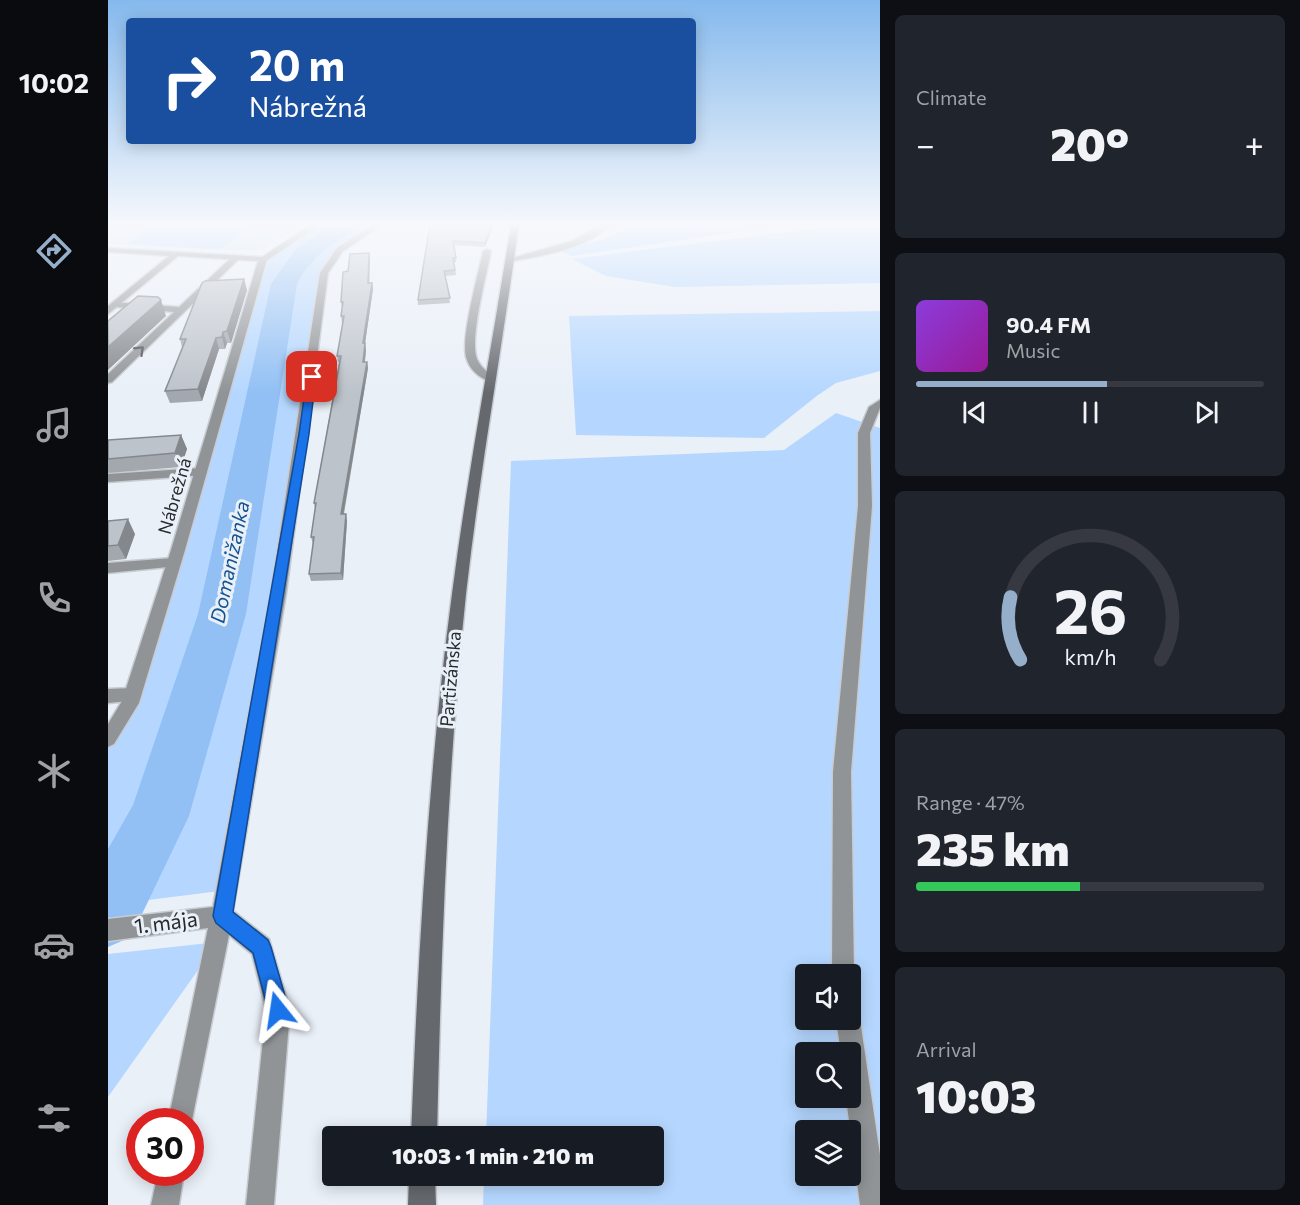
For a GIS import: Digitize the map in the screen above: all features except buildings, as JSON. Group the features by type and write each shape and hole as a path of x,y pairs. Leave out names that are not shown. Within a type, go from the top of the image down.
{"main road":[{"name":"Partizánska","path":"424,1126 426,1048 441,786 459,593 506,280"},
{"path":"422,1186 422,1205"}],"street":[{"path":"108,311 145,280"},
{"path":"108,380 213,280"},
{"name":"Nábrežná","path":"108,739 130,703 257,280"},
{"path":"184,1108 223,916 304,434 323,280"},
{"path":"481,280 473,320 471,356 479,372 491,379"},
{"path":"116,304 182,310"},
{"path":"843,964 842,772 865,506 864,433 880,403"},
{"path":"108,478 201,472"},
{"path":"108,568 173,563"},
{"path":"108,696 132,695"},
{"path":"223,916 261,947 278,1010 261,1205"},
{"name":"1. mája","path":"108,930 223,916"},
{"path":"849,1030 874,1205"},
{"path":"165,1205 169,1186"}],"shaded area":[{"path":"257,280 323,280 228,890 108,905 108,739 130,703"},
{"path":"633,280 880,280 880,283 675,287"},
{"path":"880,311 880,371 836,383 764,438 576,435 569,316"},
{"path":"836,413 880,428 880,1205 483,1205 484,1186 664,1186 664,1126 486,1126 511,461 784,450"},
{"path":"218,942 108,1097 108,954"}],"waterway":[{"name":"Domanižanka","path":"108,914 159,816 222,614 286,280"}],"route":[{"path":"278,1010 261,947 223,916 312,377"}]}
